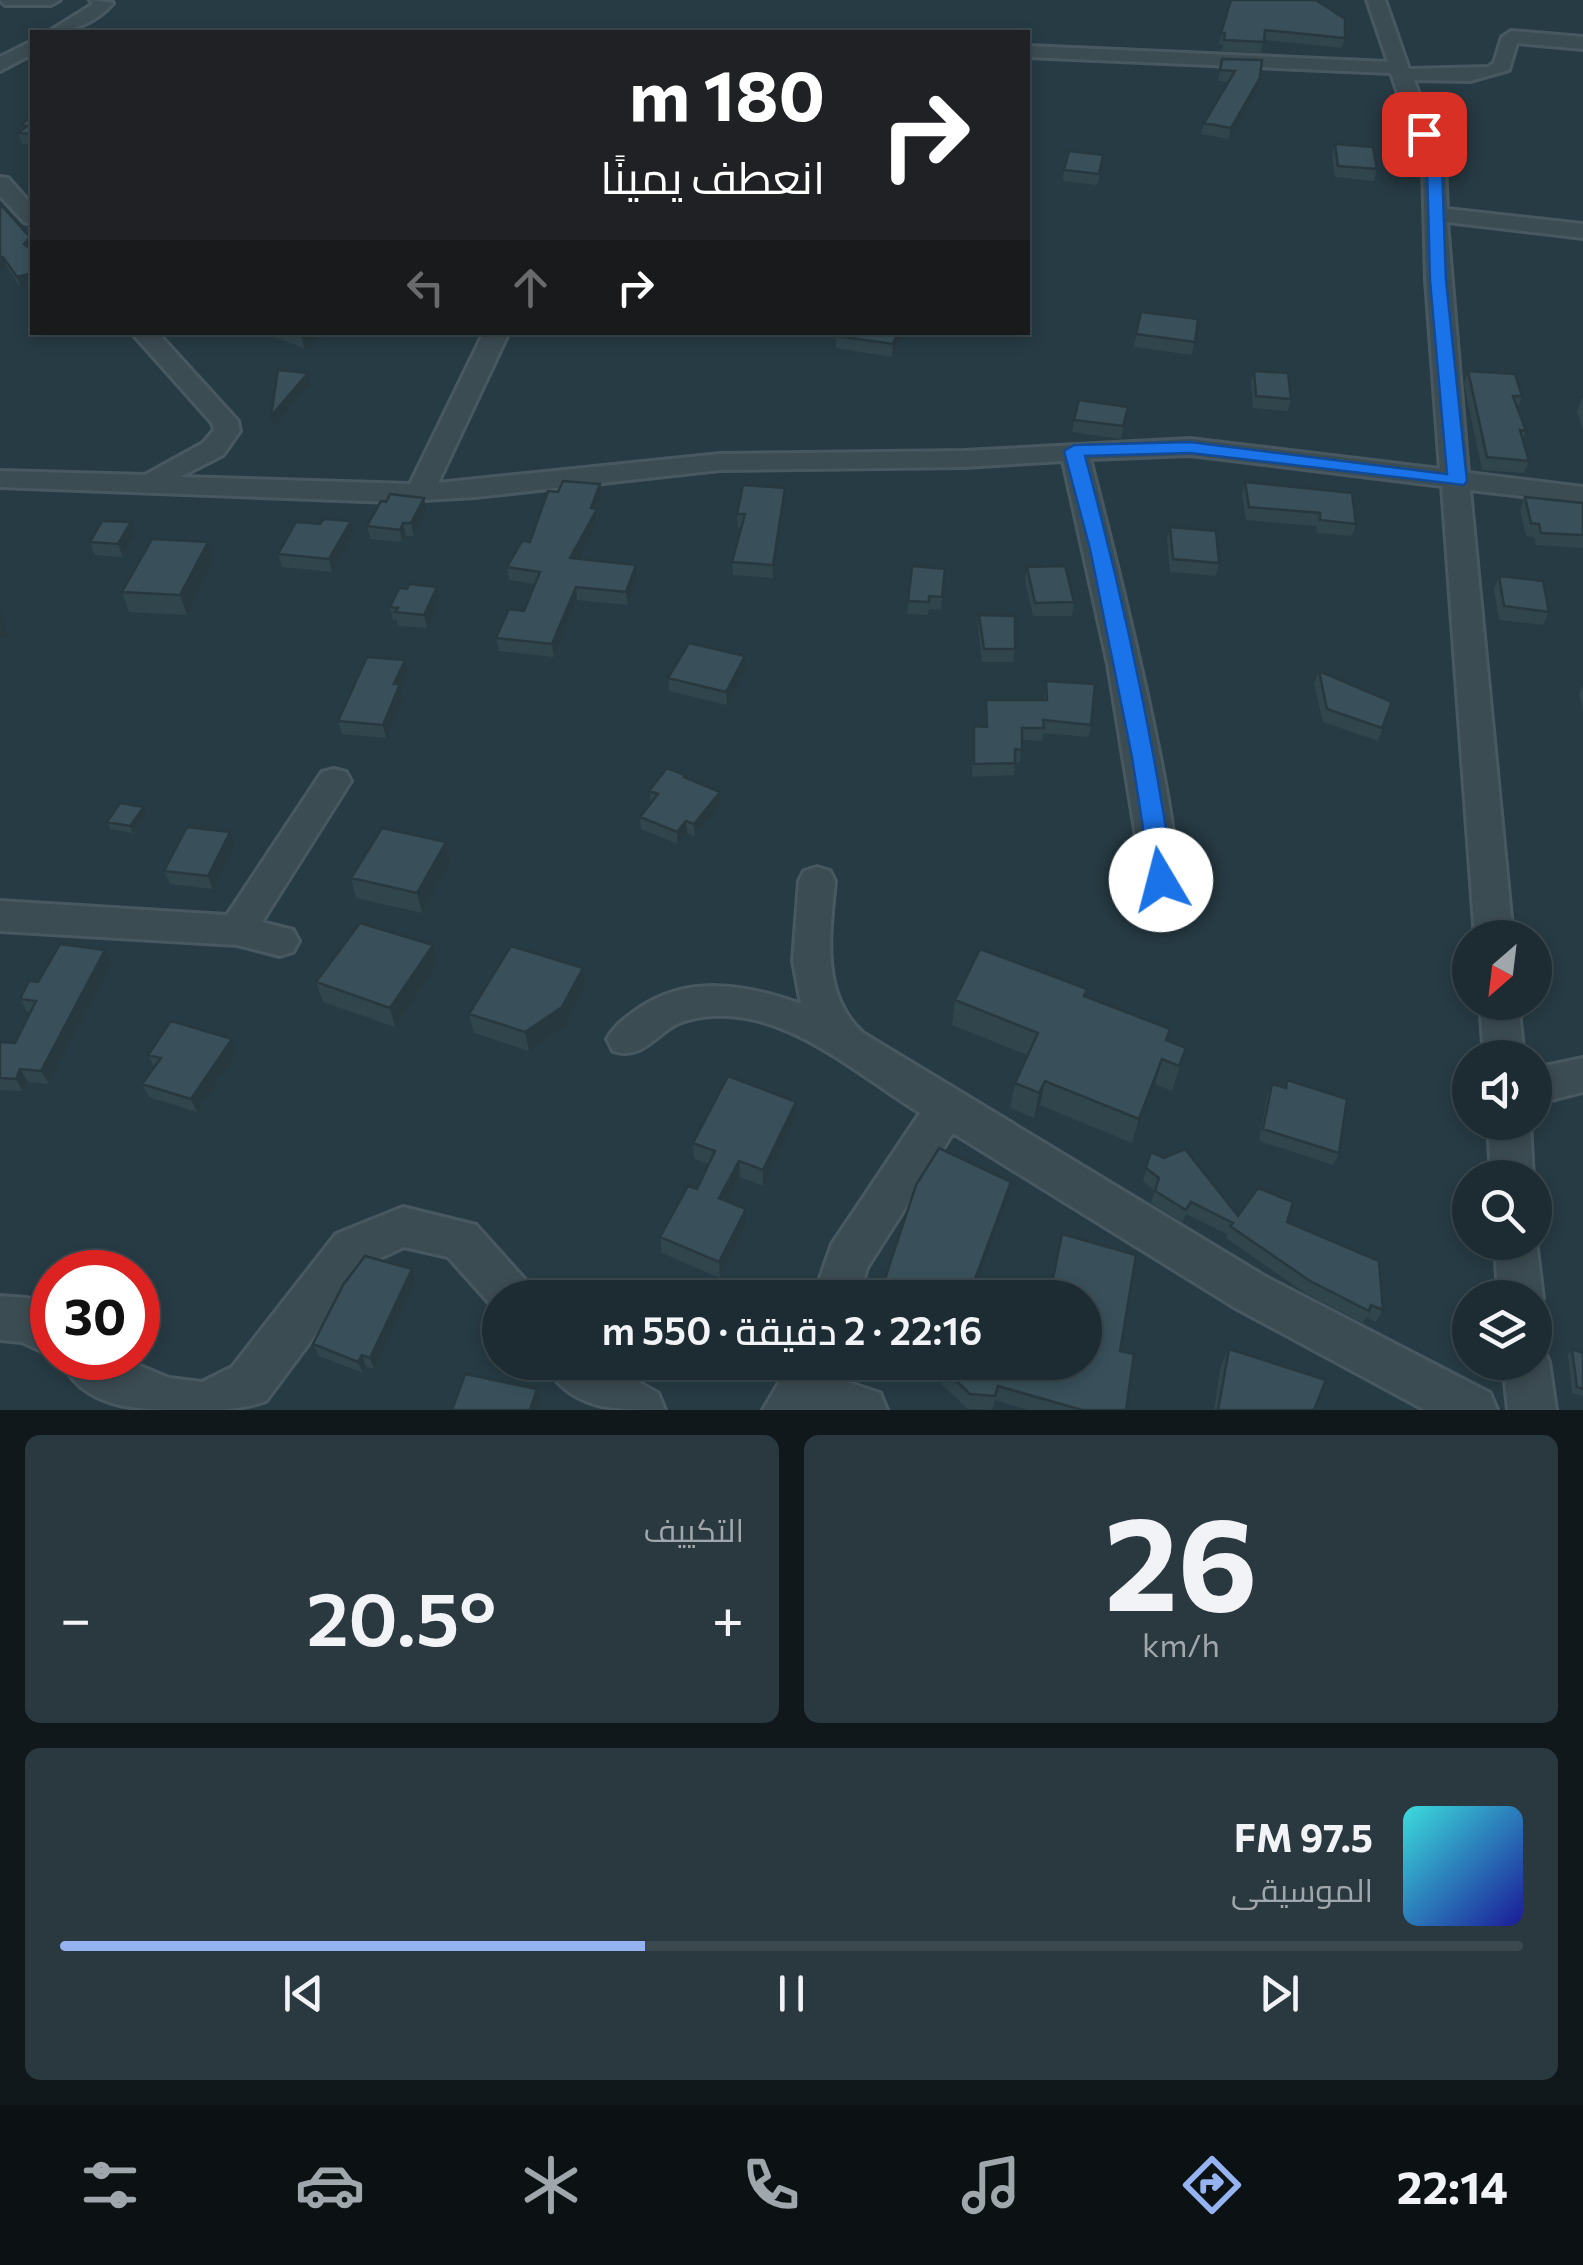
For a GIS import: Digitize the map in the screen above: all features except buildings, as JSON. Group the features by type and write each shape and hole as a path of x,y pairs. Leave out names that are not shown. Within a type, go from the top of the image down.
{"street":[{"path":"5,0 51,0"},
{"path":"61,30 100,8 104,3 99,0"},
{"path":"1376,0 1434,166 1438,280 1493,920"},
{"path":"1030,52 1469,75 1496,72 1502,66 1511,37 1583,43"},
{"path":"0,65 30,48"},
{"path":"0,183 30,215"},
{"path":"1436,214 1583,231"},
{"path":"420,492 496,335"},
{"path":"151,342 224,421 228,431 213,449 152,481"},
{"path":"0,479 420,492 585,478 681,464 965,458 1136,447 1207,448 1583,494"},
{"path":"1074,451 1100,549 1144,757 1161,880"},
{"path":"237,930 334,781"},
{"path":"817,881 811,968 816,1002 840,1037"},
{"path":"0,916 237,930 280,941"},
{"path":"626,1039 678,1005 728,1004 784,1012 840,1037 888,1074 1250,1292 1474,1410"},
{"path":"1552,1082 1583,1075"},
{"path":"841,1280 848,1259 946,1108"},
{"path":"112,1380 169,1402 204,1406 249,1384 352,1249 404,1227 462,1238 497,1280"},
{"path":"0,1318 30,1322"},
{"path":"587,1380 641,1410"},
{"path":"1528,1380 1532,1410"},
{"path":"802,1388 864,1410"}],"route":[{"path":"1161,880 1144,757 1100,549 1074,451 1190,447 1457,481 1438,280 1434,166 1424,134"}]}
